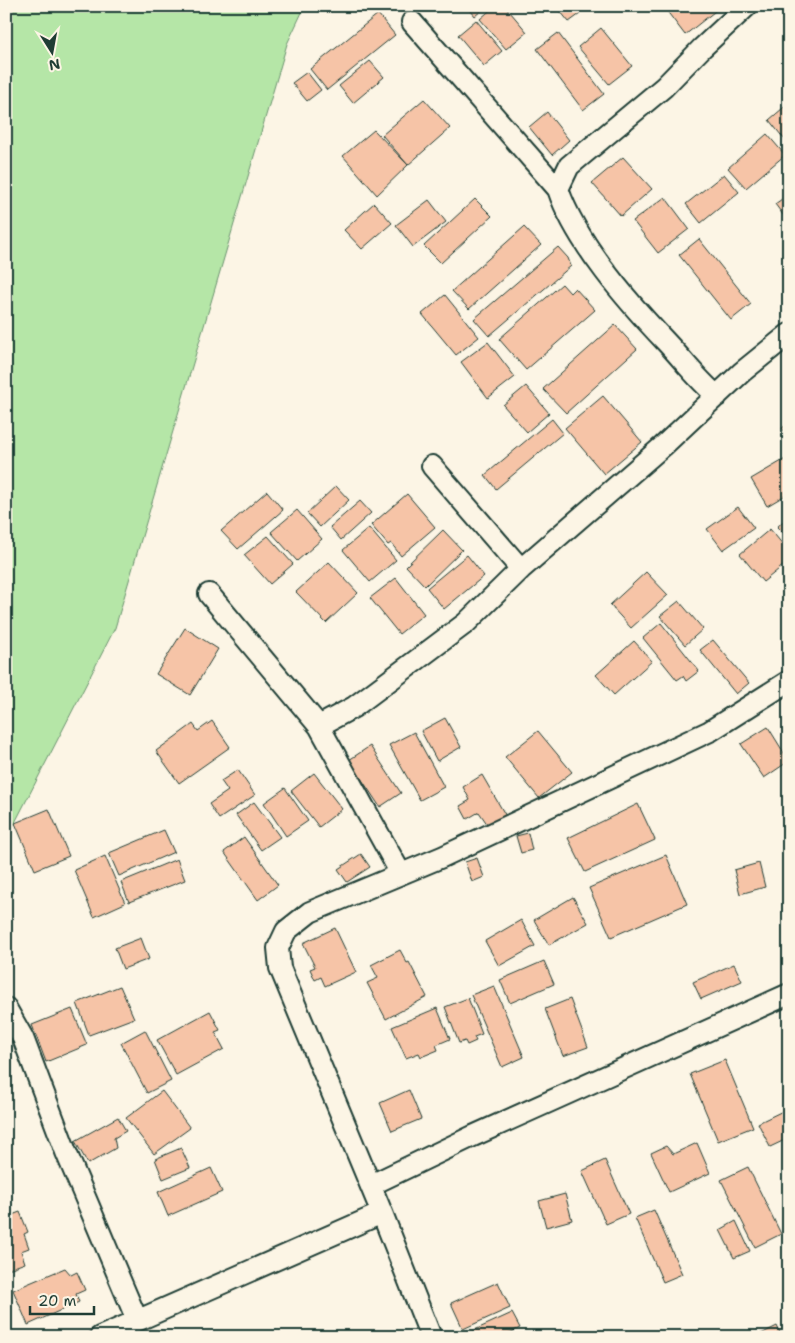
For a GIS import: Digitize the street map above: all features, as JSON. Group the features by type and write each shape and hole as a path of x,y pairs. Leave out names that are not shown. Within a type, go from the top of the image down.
{"street":[{"path":"558,189 569,166 664,87 747,6"},
{"path":"412,22 558,189 576,231 636,312 696,378 717,396"},
{"path":"319,726 361,701 466,622 520,569 789,334"},
{"path":"432,466 520,569"},
{"path":"209,594 319,726 401,874"},
{"path":"431,1337 371,1185 280,968 278,948 286,931 310,912 401,874 710,731 789,681"},
{"path":"371,1185 473,1136 789,994"},
{"path":"6,1008 23,1038 66,1152 137,1320"},
{"path":"100,1337 382,1213"}],"green space":[{"path":"6,6 305,6 287,44 115,628 6,840"}],"building":[{"path":"467,6 487,6 475,16"},
{"path":"495,6 505,6 527,32 506,49 480,19"},
{"path":"556,6 573,6 580,14 569,22"},
{"path":"663,6 718,6 719,8 685,35"},
{"path":"378,14 395,35 327,90 310,69"},
{"path":"476,20 502,51 484,66 458,35"},
{"path":"601,28 632,66 609,84 578,47"},
{"path":"558,33 604,94 583,110 537,49"},
{"path":"370,61 384,77 353,103 339,86"},
{"path":"307,72 321,90 307,101 292,83"},
{"path":"424,99 450,128 408,165 382,135"},
{"path":"789,103 789,145 769,120"},
{"path":"547,112 569,140 552,155 529,127"},
{"path":"374,130 408,165 377,195 343,156"},
{"path":"767,134 785,155 746,188 728,168"},
{"path":"623,157 652,189 621,216 592,183"},
{"path":"724,174 739,192 701,223 686,204"},
{"path":"789,194 789,223 775,204"},
{"path":"665,197 689,229 658,253 633,221"},
{"path":"475,199 492,216 441,263 424,246"},
{"path":"429,200 446,222 413,247 396,225"},
{"path":"374,203 392,223 362,249 344,230"},
{"path":"524,227 541,245 469,309 452,291"},
{"path":"699,239 751,304 731,320 679,255"},
{"path":"558,247 568,258 571,266 489,336 474,319"},
{"path":"562,284 570,293 575,288 595,310 526,370 499,339"},
{"path":"445,295 479,337 456,355 422,314"},
{"path":"615,325 637,349 566,413 543,389"},
{"path":"488,342 515,377 488,398 461,362"},
{"path":"526,386 549,413 527,432 503,405"},
{"path":"603,396 642,442 604,474 565,428"},
{"path":"552,419 563,433 496,489 485,475"},
{"path":"789,423 789,438 782,428"},
{"path":"787,458 789,493 767,506 751,479"},
{"path":"336,486 349,500 320,527 307,513"},
{"path":"267,491 283,510 238,549 221,531"},
{"path":"407,494 435,527 401,556 391,543 388,545 371,525"},
{"path":"360,501 371,513 341,540 330,527"},
{"path":"738,507 754,528 723,550 707,529"},
{"path":"297,510 322,539 297,561 271,532"},
{"path":"789,516 789,539 777,527"},
{"path":"369,528 396,560 370,582 343,550"},
{"path":"770,529 789,552 789,561 763,582 740,554"},
{"path":"443,530 462,550 425,586 406,566"},
{"path":"268,536 293,564 270,584 244,555"},
{"path":"467,555 484,576 444,609 427,588"},
{"path":"329,562 358,593 326,623 296,592"},
{"path":"646,572 668,595 631,628 610,605"},
{"path":"396,578 424,614 399,634 370,598"},
{"path":"679,601 703,629 685,645 660,616"},
{"path":"661,623 699,671 686,681 683,676 677,680 643,638"},
{"path":"185,628 218,649 190,695 156,674"},
{"path":"713,640 749,683 736,694 700,650"},
{"path":"634,641 652,661 614,695 596,675"},
{"path":"445,718 461,747 437,761 421,731"},
{"path":"212,721 230,747 179,783 156,751 193,724 198,731"},
{"path":"768,727 789,761 764,778 741,744"},
{"path":"538,731 572,772 539,798 505,757"},
{"path":"414,732 444,787 420,800 389,745"},
{"path":"370,746 401,793 380,807 349,760"},
{"path":"238,770 255,795 219,819 209,804 228,791 221,781"},
{"path":"314,773 342,809 319,827 291,791"},
{"path":"482,775 507,818 490,828 479,812 467,819 460,806 470,800 463,787"},
{"path":"285,788 308,821 286,836 264,803"},
{"path":"254,802 280,837 261,850 236,815"},
{"path":"638,804 655,840 585,872 568,838"},
{"path":"49,809 69,856 35,870 15,823"},
{"path":"164,830 174,852 119,876 109,853"},
{"path":"528,833 532,850 521,853 516,836"},
{"path":"244,837 278,885 258,900 224,852"},
{"path":"361,854 370,867 347,882 338,869"},
{"path":"666,855 687,904 611,937 589,888"},
{"path":"105,856 125,903 94,917 74,870"},
{"path":"477,858 484,877 472,882 465,862"},
{"path":"177,859 185,880 129,902 121,882"},
{"path":"759,863 765,887 740,894 734,870"},
{"path":"573,897 588,923 549,945 534,920"},
{"path":"521,920 535,946 499,966 485,941"},
{"path":"335,928 356,972 325,986 321,977 315,980 310,969 315,967 303,943"},
{"path":"141,938 149,959 123,969 115,948"},
{"path":"400,950 407,963 409,962 427,997 386,1019 367,983 378,978 371,965"},
{"path":"544,961 554,984 510,1003 500,980"},
{"path":"734,964 742,981 701,999 693,982"},
{"path":"120,986 134,1018 89,1035 77,1003"},
{"path":"494,986 524,1057 502,1067 471,995"},
{"path":"468,998 482,1034 474,1037 476,1041 467,1045 465,1041 459,1043 445,1007"},
{"path":"570,999 588,1047 563,1056 545,1009"},
{"path":"437,1008 450,1039 436,1045 438,1050 421,1057 419,1053 406,1058 392,1027"},
{"path":"72,1009 87,1045 46,1062 32,1025"},
{"path":"210,1011 220,1030 215,1032 224,1049 176,1075 157,1040"},
{"path":"145,1030 171,1081 147,1093 121,1043"},
{"path":"725,1060 753,1127 718,1141 690,1074"},
{"path":"409,1090 421,1119 392,1131 380,1103"},
{"path":"162,1091 190,1128 154,1154 126,1118"},
{"path":"789,1108 789,1138 770,1147 758,1123"},
{"path":"118,1117 126,1131 114,1138 116,1148 88,1164 75,1141"},
{"path":"697,1143 710,1173 669,1192 651,1153 666,1146 673,1154"},
{"path":"181,1148 190,1168 163,1179 155,1159"},
{"path":"605,1160 629,1214 606,1224 582,1171"},
{"path":"748,1167 781,1234 755,1247 721,1180"},
{"path":"211,1168 222,1192 168,1216 158,1192"},
{"path":"565,1194 572,1220 546,1227 539,1201"},
{"path":"6,1200 12,1215 20,1212 28,1232 24,1234 29,1248 21,1251 25,1263 6,1270"},
{"path":"654,1210 682,1274 663,1282 635,1218"},
{"path":"736,1221 750,1251 734,1258 720,1230"},
{"path":"65,1268 71,1275 77,1272 85,1290 76,1294 79,1302 28,1325 13,1290"},
{"path":"498,1282 510,1308 463,1329 451,1303"},
{"path":"512,1313 520,1328 501,1337 467,1337 466,1334"},
{"path":"777,1326 782,1337 755,1337"}]}
